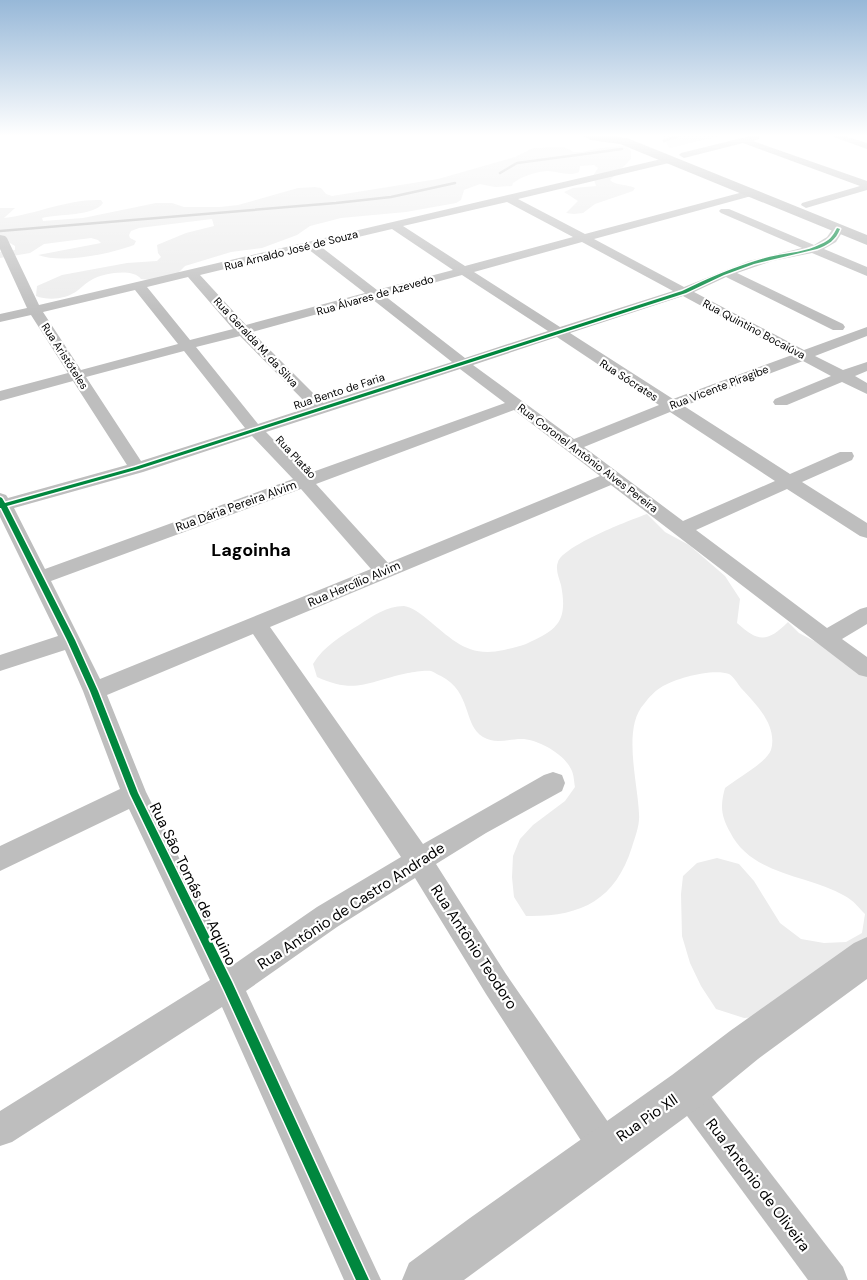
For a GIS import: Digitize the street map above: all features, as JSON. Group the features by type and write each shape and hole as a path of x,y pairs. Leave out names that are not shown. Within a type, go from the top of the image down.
{"main road":[{"path":"758,196 867,240"},
{"path":"783,196 867,228"}],"street":[{"name":"Rua Arnaldo José de Souza","path":"0,318 518,196"},
{"name":"Rua Álvares de Azevedo","path":"0,396 741,196"},
{"path":"806,205 836,196"},
{"name":"Rua Quintino Bocaiúva","path":"508,198 867,389"},
{"path":"725,210 867,272"},
{"name":"Rua Sócrates","path":"393,225 461,271 867,532"},
{"name":"Rua Bento de Faria","path":"1,503 137,468 684,292 761,260 815,248 829,242 837,234 838,229"},
{"name":"Rua Aristóteles","path":"1,238 35,310 137,468"},
{"name":"Rua Coronel Antônio Alves Pereira","path":"311,245 374,296 867,669"},
{"path":"728,273 838,327"},
{"name":"Rua Geralda M. da Silva","path":"192,274 243,331 320,410"},
{"name":"Rua Platão","path":"139,286 255,430 304,481 384,571"},
{"name":"Rua Vicente Piragibe","path":"572,446 802,354 867,331"},
{"path":"781,402 841,375 867,366"},
{"name":"Rua Dária Pereira Alvim","path":"40,578 517,404"},
{"path":"681,529 846,456"},
{"name":"Rua Hercílio Alvim","path":"94,690 614,477"},
{"name":"Rua São Tomás de Aquino","path":"1,503 71,640 94,690 134,794 228,986 363,1280"},
{"path":"826,638 867,614"},
{"name":"Rua Antônio Teodoro","path":"257,624 419,861 496,984 605,1147"},
{"path":"0,664 71,640"},
{"name":"Rua Antônio de Castro Andrade","path":"0,1130 228,986 327,918 477,825 553,783"},
{"path":"0,859 134,794"},
{"name":"Rua Pio Xll","path":"426,1280 867,956"},
{"name":"Rua Antonio de Oliveira","path":"687,1090 830,1280"}],"shaded area":[{"path":"271,196 462,196 461,200 456,203 406,212 341,218 310,226 297,235 262,248 231,252 185,266 177,274 151,280 141,279 132,274 125,273 104,275 91,280 73,294 57,298 36,296 37,286 62,275 127,263 157,261 161,257 158,253 157,245 186,233 214,226 212,219 139,228 131,231 129,235 130,238 136,241 134,245 86,257 48,258 38,255 101,243 98,240 91,238 44,244 30,253 0,258 0,252 15,250 15,246 0,237 0,208 15,208 4,218 88,200 101,200 103,203 92,210 42,218 43,221 83,218 156,203 172,203 184,207 220,207 238,205"},
{"path":"570,196 619,196 595,204 583,213 566,213 578,201"},
{"path":"647,514 665,532 689,545 725,576 740,599 737,623 744,629 762,638 774,634 788,622 799,633 816,642 867,677 867,939 767,1016 744,1018 716,1009 701,986 690,963 682,936 681,894 683,876 697,863 717,858 739,864 754,881 780,923 801,939 824,943 846,942 862,933 865,914 845,896 766,866 740,846 730,832 722,811 725,788 768,755 771,750 772,741 769,724 731,675 714,672 686,677 663,686 648,699 637,714 632,741 639,818 636,835 625,866 616,881 593,902 579,909 563,913 545,916 526,916 514,897 512,877 513,856 520,839 533,825 565,801 575,787 573,773 568,763 551,749 530,740 493,741 483,737 472,725 463,699 458,691 451,683 431,671 408,673 353,686 342,685 317,677 313,664 322,652 339,637 380,612 397,606 404,606 416,611 453,640 471,649 491,652 526,644 553,629 561,616 563,597 557,568 558,562 563,556 584,541 598,534"}],"waterway":[{"path":"0,231 336,203 397,196"}],"cycle path":[{"path":"0,506 137,468 684,292 753,263 807,251 823,245 833,239 838,229"},
{"path":"0,499 71,640 94,691 134,794 228,986 363,1280"}],"district":[{"name":"Lagoinha","path":"251,550"}]}
